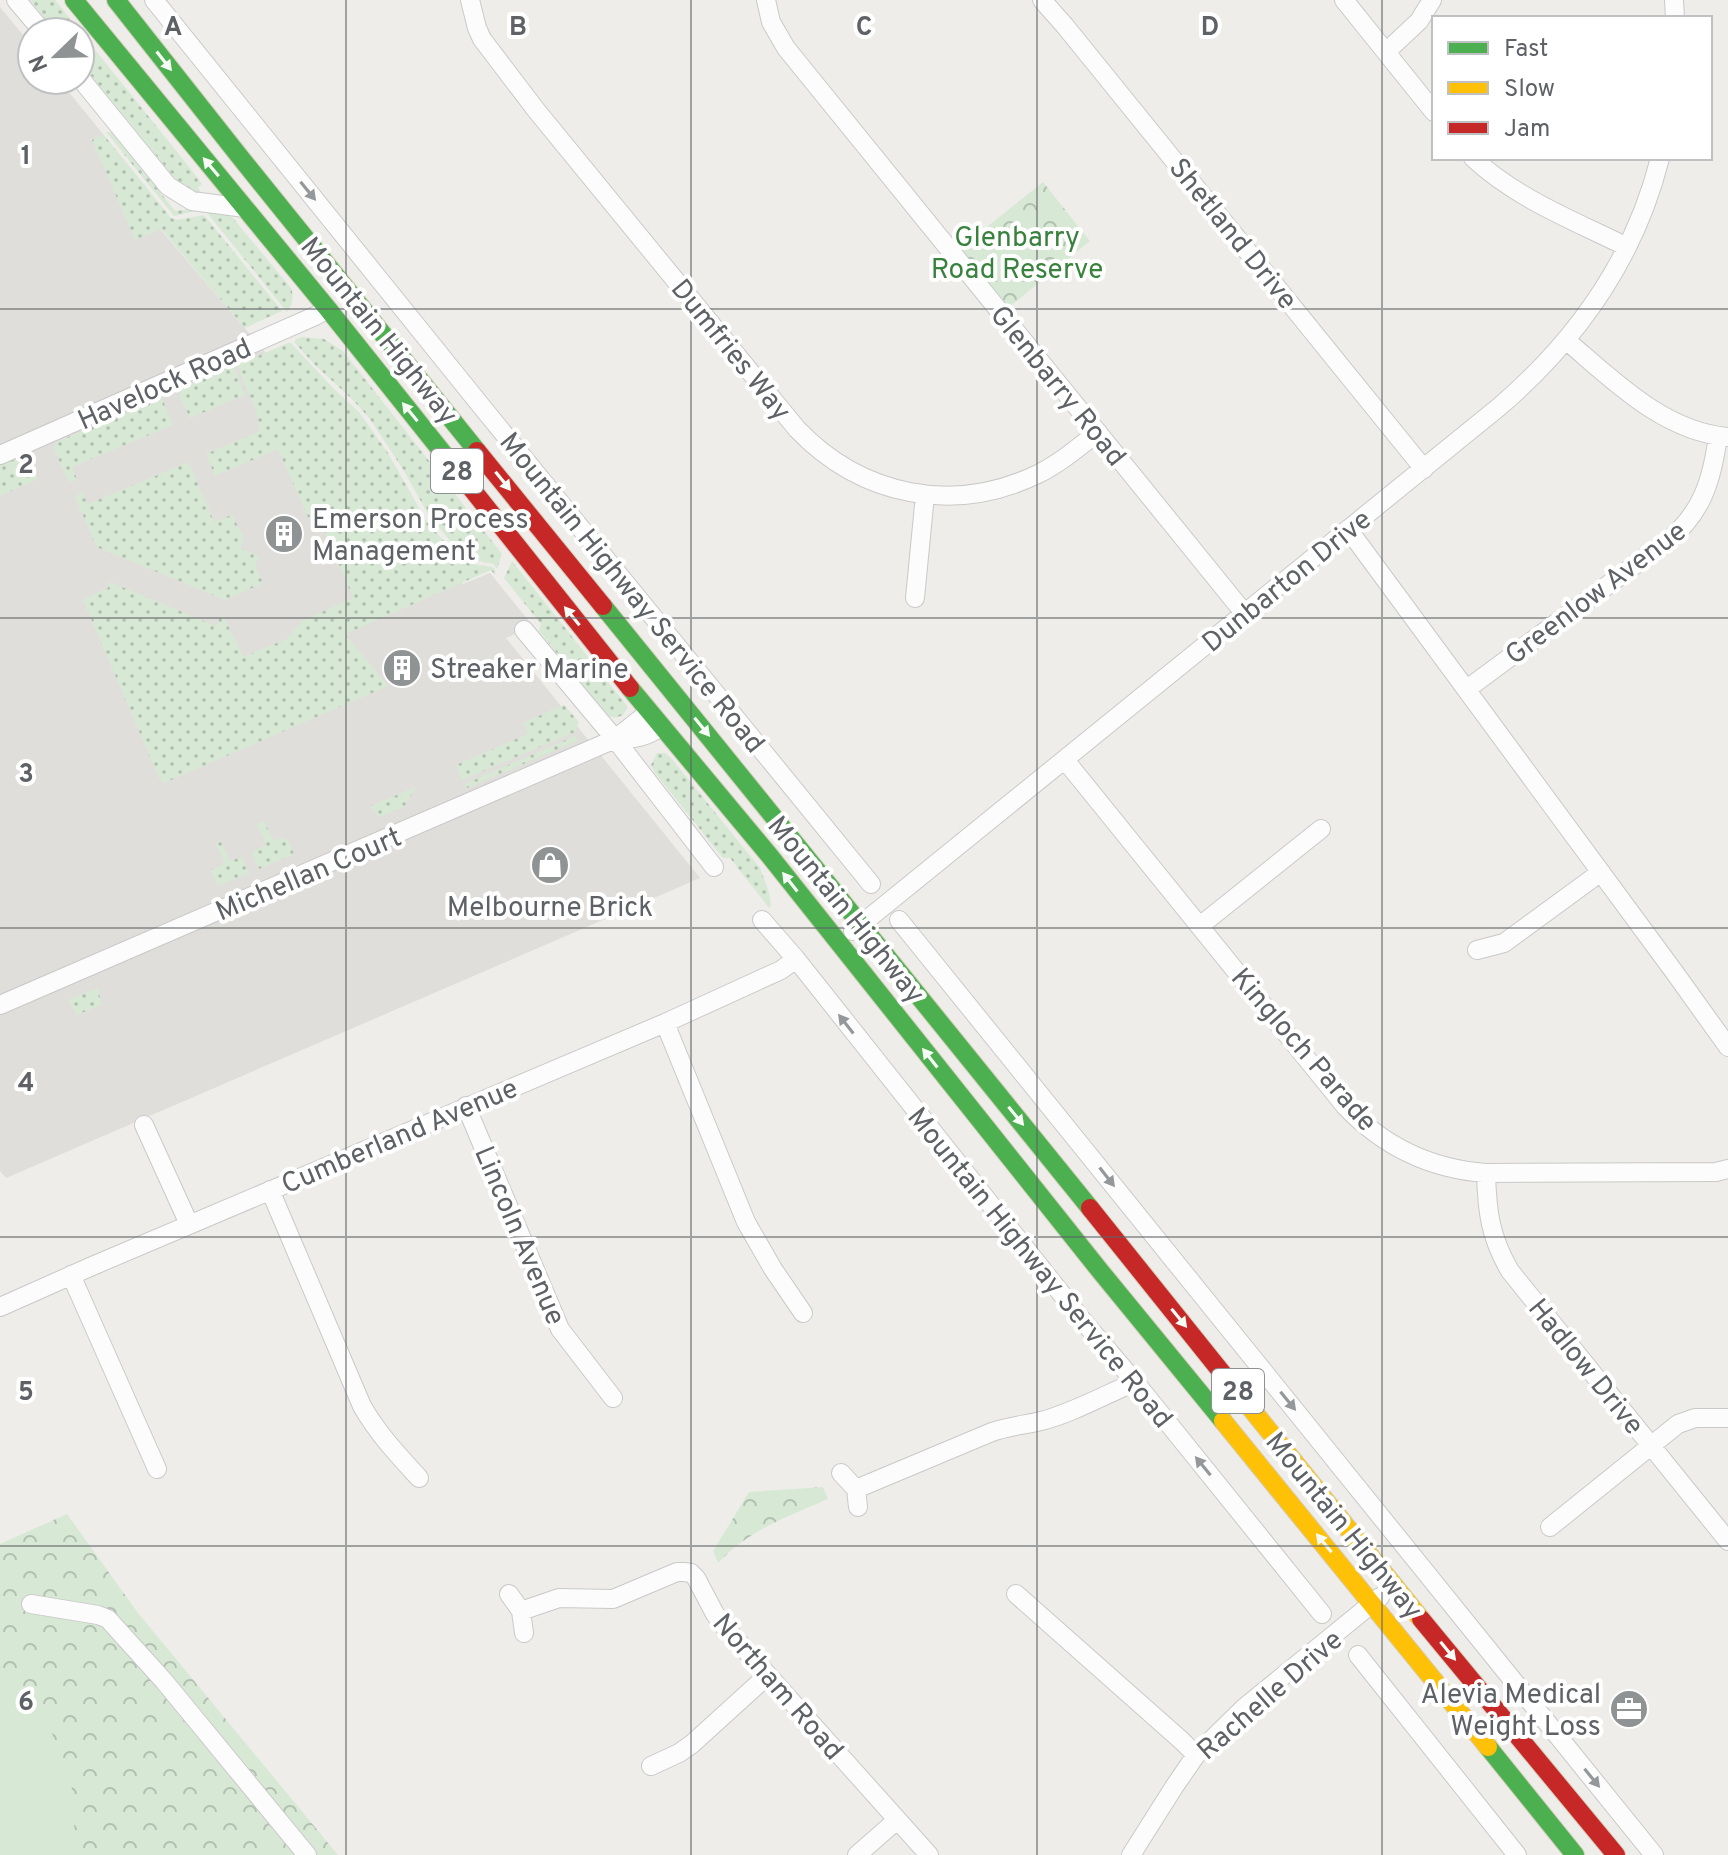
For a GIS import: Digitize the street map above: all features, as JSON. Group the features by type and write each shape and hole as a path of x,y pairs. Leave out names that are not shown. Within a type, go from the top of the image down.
{"main road":[{"name":"Mountain Highway","path":"74,0 328,309 661,727 769,855 975,1116 1575,1855"},
{"name":"Mountain Highway","path":"116,0 1395,1586 1616,1855"},
{"path":"328,309 349,291"},
{"path":"649,712 680,700"},
{"path":"661,727 680,700"},
{"path":"975,1116 984,1108 986,1100 978,1070"}],"street":[{"path":"16,0 30,16"},
{"name":"Mountain Highway Service Road","path":"154,0 871,884"},
{"name":"Dumfries Way","path":"470,0 477,28 488,48 797,429 825,455 875,483 925,495 976,493 1025,480 1057,463 1098,432"},
{"name":"Glenbarry Road","path":"766,0 771,22 786,48 1245,614"},
{"name":"Shetland Drive","path":"1042,0 1424,469"},
{"path":"1344,0 1432,110"},
{"path":"1386,52 1419,21 1432,0"},
{"path":"95,96 168,186 192,201 245,208"},
{"path":"1475,160 1500,182 1627,247"},
{"name":"Dunbarton Drive","path":"839,943 1519,390 1567,341 1595,304 1627,247 1659,160"},
{"name":"Havelock Road","path":"0,455 328,309"},
{"path":"1567,341 1627,391 1658,412 1686,426 1723,437"},
{"name":"Greenlow Avenue","path":"1467,689 1687,524 1704,495 1723,437"},
{"path":"915,598 925,495"},
{"path":"1348,529 1728,1047"},
{"path":"524,630 615,739 714,867"},
{"name":"Michellan Court","path":"0,1005 615,739 649,712"},
{"name":"Michellan Court","path":"615,739 634,740 661,727"},
{"name":"Kingloch Parade","path":"1065,760 1345,1106 1395,1147 1427,1162 1462,1171 1486,1173 1716,1172 1728,1169"},
{"path":"1201,925 1321,829"},
{"path":"1477,950 1504,943 1601,872"},
{"name":"Mountain Highway Service Road","path":"762,920 1322,1614"},
{"path":"899,920 970,1007"},
{"name":"Cumberland Avenue","path":"0,1307 665,1023 781,970 796,959"},
{"path":"923,1001 970,1007"},
{"name":"Mountain Highway","path":"970,1007 1654,1855"},
{"path":"665,1023 746,1222 803,1313"},
{"name":"Lincoln Avenue","path":"466,1106 560,1329 613,1398"},
{"path":"144,1125 189,1224"},
{"name":"Hadlow Drive","path":"1486,1173 1491,1230 1510,1271 1728,1541"},
{"path":"270,1190 362,1406 373,1426 419,1478"},
{"path":"71,1275 157,1469"},
{"path":"841,1473 857,1498 992,1432 1058,1416 1135,1382"},
{"path":"1550,1527 1683,1422 1695,1418 1728,1418"},
{"name":"Northam Road","path":"521,1611 559,1598 613,1599 677,1572 691,1573 715,1614 929,1855"},
{"name":"Rachelle Drive","path":"1131,1855 1196,1755 1245,1707 1395,1586"},
{"path":"509,1594 521,1611 524,1633"},
{"path":"1016,1594 1196,1755"},
{"path":"31,1604 108,1619 164,1681 307,1855"},
{"path":"1358,1655 1517,1855"},
{"path":"651,1766 692,1744 768,1675"},
{"path":"857,1855 897,1820"}],"shaded area":[{"path":"0,7 16,26 16,96 72,96 150,192 149,202 161,230 463,584 490,573 533,626 506,638 700,878 6,1178 0,1171"}],"green space":[{"path":"30,0 55,0 68,16 43,16"},
{"path":"96,51 202,184 198,188 201,193 181,186 96,82"},
{"path":"106,132 112,132 175,211 204,209 174,216"},
{"path":"103,134 171,218 177,220 204,215 282,311 245,328 161,229 135,240 92,140"},
{"name":"Glenbarry Road Reserve","path":"1043,182 1090,241 1002,313 953,254"},
{"path":"204,209 232,217 291,288 291,306 287,312"},
{"path":"302,337 324,339 343,351 502,554 497,569 493,564 473,560 450,541 428,514 370,419 294,342"},
{"path":"288,343 359,412 388,453 427,522 443,540 473,564 493,567 496,572 495,575 491,570 345,634 388,686 164,783 159,778 83,600 108,588 110,582 216,626 221,615 243,657 287,639 302,621 353,598 324,530 312,526 278,449 215,476 206,454 260,431 257,414 237,365"},
{"path":"234,366 245,395 190,418 179,395 180,389"},
{"path":"160,398 173,425 72,467 77,479 68,481 54,449 56,442"},
{"path":"27,454 38,479 0,496 0,466"},
{"path":"189,462 214,522 232,515 244,538 240,548 259,556 255,566 263,583 225,600 99,548 75,497 82,492 88,504"},
{"path":"512,561 627,706 623,715 608,716 539,631 541,624 504,578"},
{"path":"564,705 579,722 575,732 462,780 456,765 528,734 523,723"},
{"path":"575,736 577,741 467,788 465,784"},
{"path":"657,753 665,753 672,759 760,868 769,892 769,908 730,858 723,858 655,773 651,765"},
{"path":"416,787 404,807 379,817 371,806"},
{"path":"264,821 273,841 281,838 288,840 294,854 259,869 252,852 266,845 257,824"},
{"path":"221,841 230,861 242,857 249,873 218,886 211,870 225,864 216,843"},
{"path":"97,988 102,1004 77,1015 68,1000"},
{"path":"823,1487 828,1499 756,1533 718,1563 713,1551 749,1492"},
{"path":"67,1514 138,1613 338,1855 0,1855 0,1544"},
{"path":"0,1675 45,1714 72,1789 76,1855 0,1855"}],"traffic: fast":[{"path":"74,0 467,483"},
{"path":"116,0 477,451"},
{"path":"603,606 1090,1208"},
{"path":"630,688 769,855 1223,1421"},
{"path":"1488,1747 1575,1855"}],"traffic: slow":[{"path":"1223,1374 1421,1619"},
{"path":"1223,1421 1488,1747"}],"traffic: jam":[{"path":"477,451 603,606"},
{"path":"467,483 630,688"},
{"path":"1090,1208 1223,1374"},
{"path":"1421,1619 1616,1855"}],"place":[{"name":"Emerson Process Management","path":"284,534"},
{"name":"Streaker Marine","path":"402,668"},
{"name":"Melbourne Brick","path":"550,865"},
{"name":"Alevia Medical Weight Loss","path":"1629,1709"}]}
